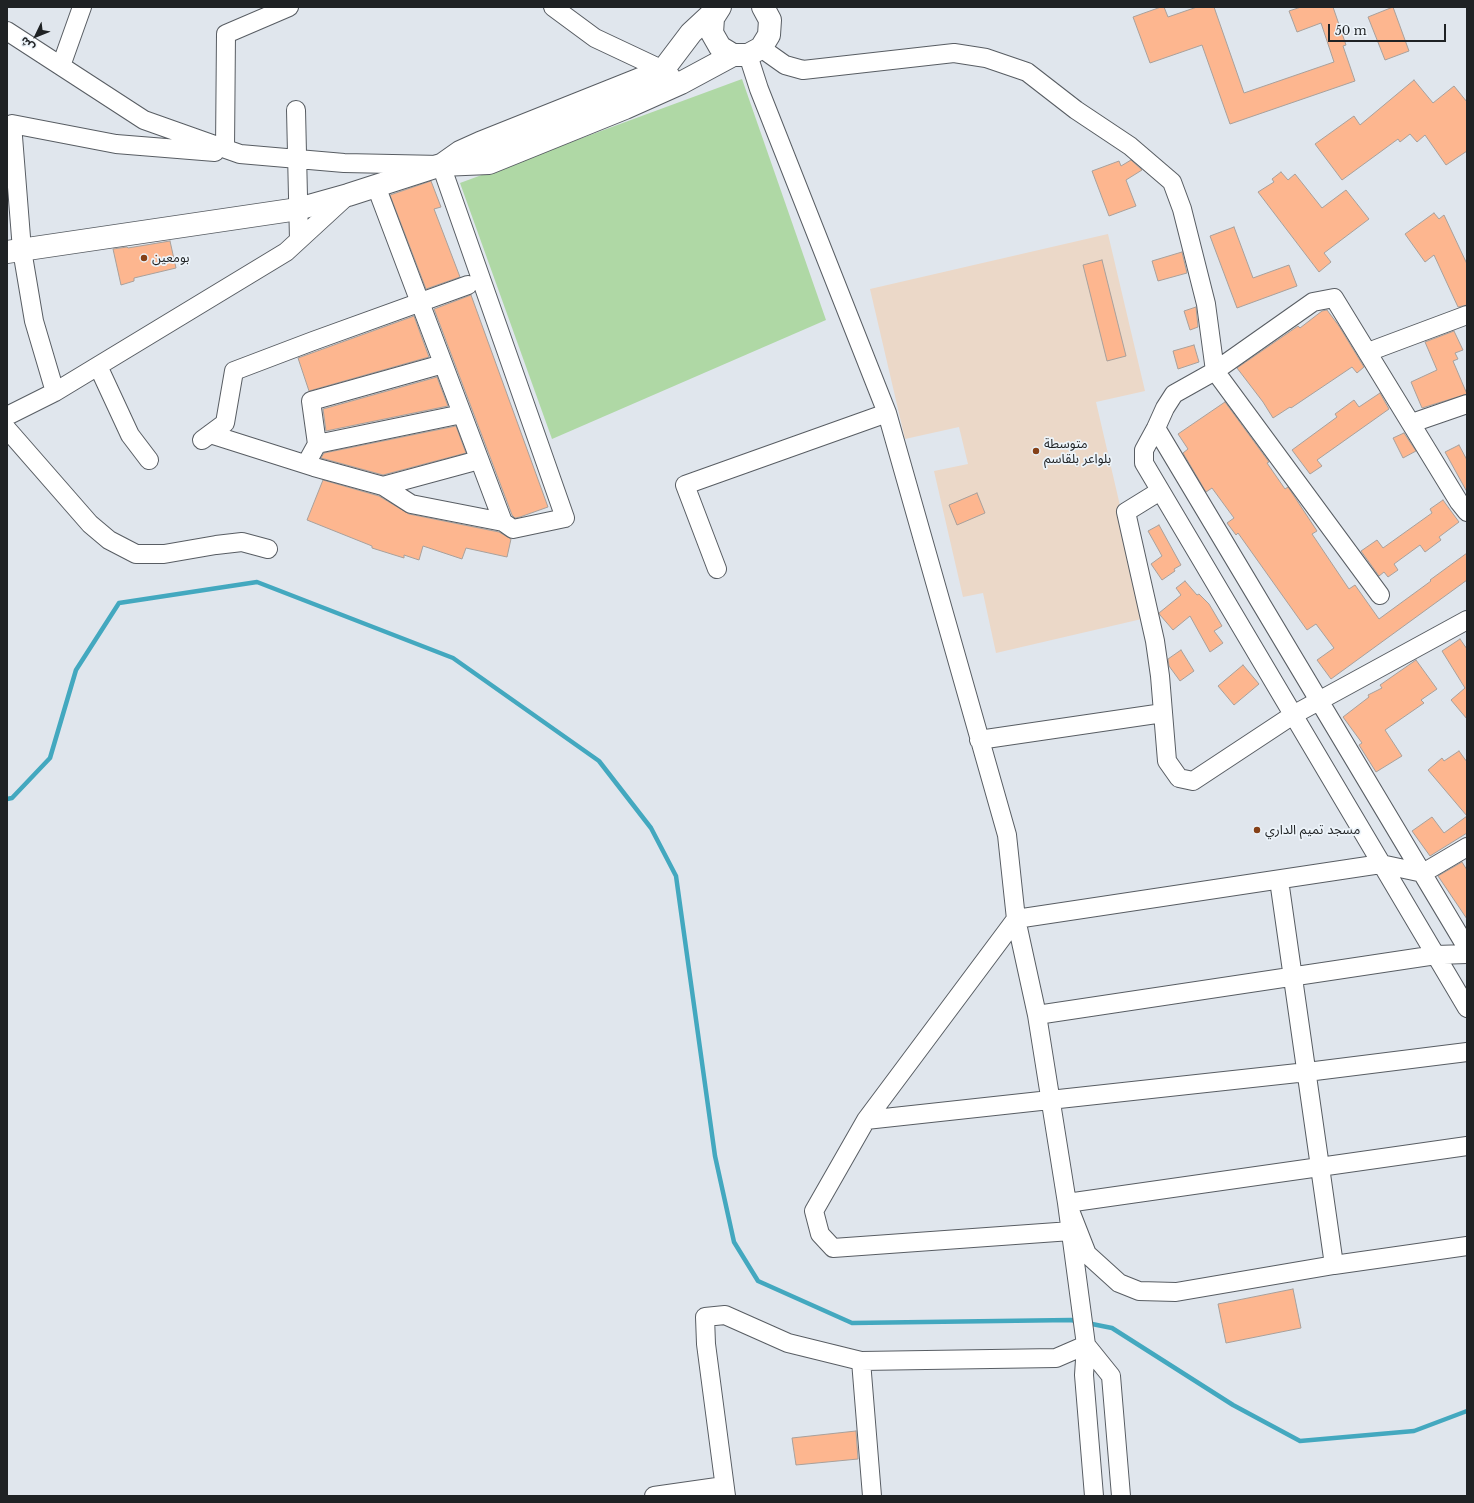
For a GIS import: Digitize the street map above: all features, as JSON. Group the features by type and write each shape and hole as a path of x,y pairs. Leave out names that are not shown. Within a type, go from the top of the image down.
{"main road":[{"path":"441,165 460,152 480,143 663,70 691,33 719,7"},
{"path":"719,7 713,18 712,33 720,47 753,48"},
{"path":"753,48 770,20 763,7"},
{"path":"15,251 298,208 348,195 441,165 489,163 625,108 753,48 778,7"}],"street":[{"path":"61,66 82,7"},
{"path":"232,151 226,34 289,7"},
{"path":"553,7 595,38 663,70 681,83"},
{"path":"7,31 144,120 232,151"},
{"path":"753,48 785,65 803,70 954,53 986,58 1027,72 1076,110 1130,146 1172,182 1182,209 1206,304 1215,371 1380,595"},
{"path":"753,48 760,89 887,413 1006,835 1016,919 1037,1015 1067,1203 1075,1231 1086,1345 1084,1375 1094,1496"},
{"path":"296,110 299,240"},
{"path":"55,392 15,251 10,124 116,144 232,151 297,160 344,163 441,165 565,518 513,529 503,522 411,504 383,486 205,438 225,422 234,371 468,285"},
{"path":"376,186 503,522"},
{"path":"7,416 55,392 286,252 348,195"},
{"path":"1467,512 1460,490 1412,423 1334,298 1313,302 1215,371 1174,394 1165,408 1144,450 1144,463 1160,491 1467,1008"},
{"path":"1368,352 1467,315"},
{"path":"306,464 317,444 311,401 443,364"},
{"path":"98,366 130,435 149,460"},
{"path":"1412,423 1467,404"},
{"path":"717,569 685,485 887,413"},
{"path":"317,444 462,414"},
{"path":"1156,428 1423,872 1467,948"},
{"path":"7,429 90,524 109,540 136,554 164,554 242,542 268,549"},
{"path":"383,486 480,460"},
{"path":"1160,491 1126,512 1155,641 1160,676 1167,762 1179,778 1193,781 1293,715 1467,620"},
{"path":"979,740 1163,713"},
{"path":"1075,1231 833,1248 820,1234 814,1211 866,1120 1016,919 1382,864 1423,872 1467,847"},
{"path":"1279,880 1334,1265"},
{"path":"1037,1015 1436,955 1467,954"},
{"path":"866,1120 1307,1072 1467,1052"},
{"path":"1067,1203 1467,1146"},
{"path":"1075,1231 1087,1254 1119,1283 1139,1291 1176,1292 1334,1265 1467,1246"},
{"path":"654,1496 725,1491 706,1344 706,1317 725,1315 788,1343 862,1361 1056,1358 1086,1345"},
{"path":"1086,1345 1111,1376 1120,1496"},
{"path":"862,1361 872,1496"}],"shaded area":[{"name":"متوسطة بلواعر بلقاسم","path":"1108,234 1145,391 1096,402 1146,618 996,653 983,593 963,597 934,471 968,464 959,427 905,439 870,289"}],"green space":[{"path":"742,79 826,320 552,439 460,183"}],"building":[{"path":"1164,7 1168,17 1197,7 1214,7 1244,93 1334,62 1321,23 1297,32 1289,11 1301,7 1333,7 1346,45 1343,46 1355,81 1230,124 1202,45 1150,63 1133,17"},
{"path":"1393,7 1409,51 1385,60 1368,17"},
{"path":"1414,80 1433,103 1454,86 1467,102 1467,151 1446,165 1425,135 1417,142 1410,134 1400,142 1398,139 1342,180 1315,144 1354,116 1360,125"},
{"path":"1131,160 1142,170 1126,180 1136,206 1109,216 1092,171 1119,161 1121,166"},
{"path":"1281,172 1288,180 1295,174 1322,208 1346,190 1369,219 1324,253 1331,262 1319,272 1258,192 1274,182 1272,179"},
{"path":"431,181 441,207 434,209 460,277 426,289 390,195"},
{"path":"1434,213 1439,219 1444,215 1467,264 1467,305 1458,307 1434,255 1425,262 1405,234"},
{"path":"1234,227 1253,278 1289,265 1297,286 1237,308 1210,236"},
{"name":"بومعين","path":"170,241 176,268 134,278 134,281 121,285 113,249"},
{"path":"1182,252 1187,273 1158,281 1152,261"},
{"path":"1102,260 1126,356 1107,361 1083,265"},
{"path":"471,295 548,507 520,517 515,518 512,515 434,309"},
{"path":"1196,307 1198,327 1190,330 1184,311"},
{"path":"1327,310 1339,326 1364,367 1357,373 1352,367 1291,408 1290,407 1273,418 1263,402 1237,368 1298,326 1300,328 1322,311"},
{"path":"414,316 429,357 309,391 298,358"},
{"path":"1454,331 1463,350 1455,353 1458,359 1453,361 1467,394 1422,408 1411,382 1437,370 1425,342"},
{"path":"1194,345 1199,362 1178,369 1173,351"},
{"path":"437,377 448,406 326,431 323,409"},
{"path":"1380,393 1389,409 1317,460 1322,466 1310,474 1292,450 1337,417 1335,414 1354,400 1359,407"},
{"path":"1225,402 1269,462 1267,463 1285,489 1288,487 1296,499 1317,531 1312,534 1349,589 1355,585 1379,619 1467,553 1467,580 1331,679 1317,660 1334,648 1316,624 1307,630 1238,533 1236,535 1227,523 1234,518 1212,488 1206,492 1183,453 1188,449 1178,434"},
{"path":"456,426 466,453 383,475 321,458 324,453"},
{"path":"1404,433 1416,451 1403,458 1393,438"},
{"path":"1459,445 1467,460 1467,492 1445,452"},
{"path":"323,480 379,496 409,514 499,532 511,539 507,557 466,548 462,559 423,546 419,560 404,555 404,558 372,548 372,546 307,520"},
{"path":"977,493 985,513 957,525 949,505"},
{"path":"1443,500 1459,522 1439,537 1441,540 1425,552 1420,545 1394,564 1398,570 1388,577 1384,572 1379,576 1361,551 1377,540 1383,548 1432,513 1430,509"},
{"path":"1159,525 1181,565 1162,580 1151,564 1162,556 1148,531"},
{"path":"1185,581 1197,595 1199,594 1209,604 1222,626 1214,631 1223,643 1210,652 1190,616 1173,630 1159,613 1181,595 1176,588"},
{"path":"1460,639 1467,649 1467,719 1451,700 1465,688 1442,651"},
{"path":"1181,650 1194,671 1180,681 1169,666 1168,659"},
{"path":"1416,660 1437,689 1421,700 1424,703 1385,730 1402,756 1376,772 1359,745 1362,743 1343,717 1369,697 1368,695 1382,688 1380,685"},
{"path":"1243,665 1259,684 1234,705 1218,686"},
{"path":"1459,751 1467,762 1467,816 1428,770 1442,758 1444,761"},
{"path":"1467,816 1467,833 1430,856 1412,831 1432,817 1444,833"},
{"path":"1462,862 1467,870 1467,919 1438,876"},
{"path":"1293,1289 1301,1328 1226,1343 1218,1304"},
{"path":"856,1431 858,1459 796,1465 792,1438"}],"waterway":[{"path":"7,799 12,798 50,758 76,670 119,603 257,582 453,658 599,761 651,828 676,876 715,1156 734,1242 758,1281 852,1323 1071,1320 1080,1322"},
{"path":"1087,1323 1112,1328 1233,1405 1300,1441 1414,1431 1467,1411"}],"place":[{"name":"بومعين","path":"144,258"},
{"name":"متوسطة بلواعر بلقاسم","path":"1036,451"},
{"name":"مسجد تميم الداري","path":"1257,830"}]}
